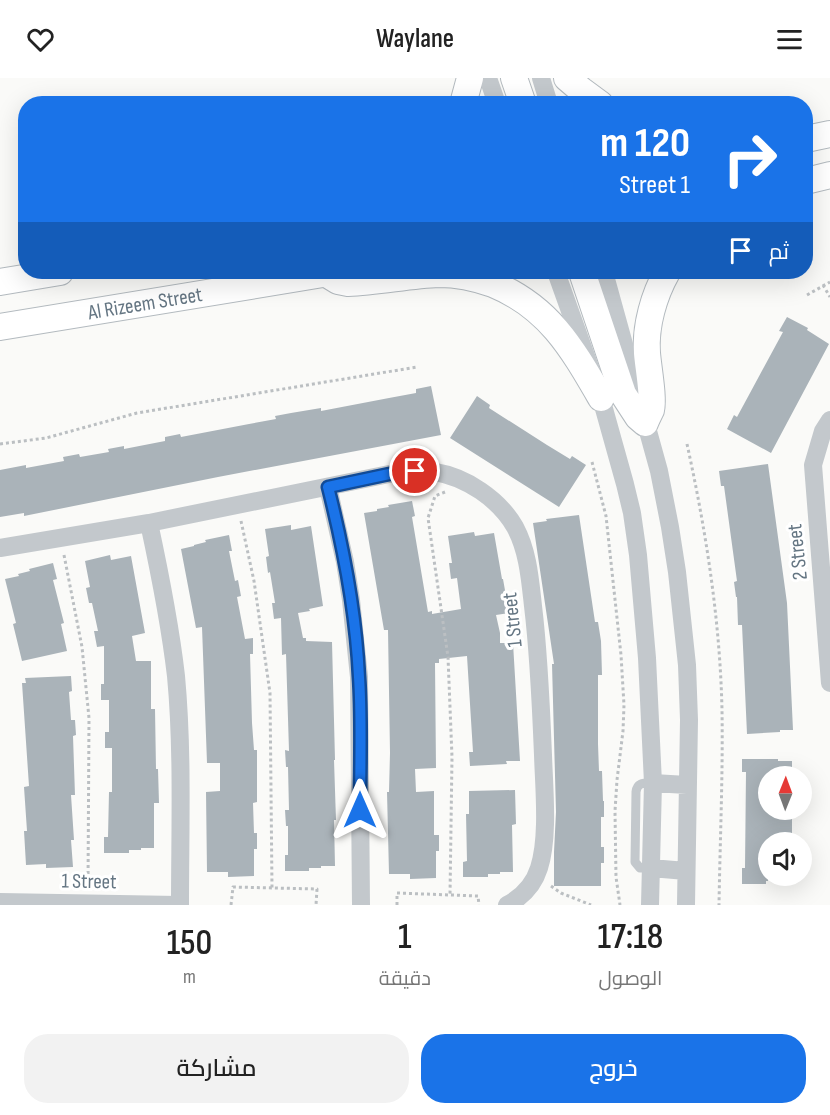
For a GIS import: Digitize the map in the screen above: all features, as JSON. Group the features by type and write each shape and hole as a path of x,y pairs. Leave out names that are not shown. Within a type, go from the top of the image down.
{"street":[{"path":"465,96 470,78"},
{"path":"488,78 494,96"},
{"path":"513,78 520,96"},
{"path":"541,78 547,96"},
{"path":"567,78 589,96"},
{"path":"813,138 830,134"},
{"path":"813,179 830,175"},
{"path":"0,282 18,279"},
{"path":"195,296 222,279"},
{"name":"Al Rizeem Street","path":"0,327 291,279"},
{"path":"336,279 348,283 389,279"},
{"path":"477,279 508,290 520,297 552,324 574,353 601,398"},
{"path":"558,279 601,398 632,513 647,658 653,783 650,905"},
{"path":"584,279 623,394 638,417 645,423"},
{"path":"606,279 658,471 670,527 678,584 687,665 689,720 686,905"},
{"path":"645,423 651,408 646,350 648,331 651,312 664,279"},
{"name":"2 Street","path":"830,420 823,430 813,465 830,683"},
{"name":"1 Street","path":"0,548 149,523 394,473 436,472 479,489 499,506 514,526 525,549 536,626 542,729 543,852 538,870 529,887 516,900 507,905"},
{"path":"328,487 347,572 359,677 361,905"},
{"name":"1 Street","path":"0,902 179,905 179,730 176,678 170,626 149,523"},
{"path":"653,783 687,785"},
{"path":"651,868 686,870"}],"path":[{"path":"807,295 830,282"},
{"path":"823,285 830,297"},
{"path":"0,444 46,438 137,413 417,367"},
{"path":"687,444 711,576 719,665 722,710 719,905"},
{"path":"592,462 606,516 621,655 623,731 615,811 616,877 620,905"},
{"path":"450,895 452,757 448,657 428,518 435,496 449,491 456,478"},
{"path":"240,520 254,581 270,693 272,888"},
{"path":"64,552 82,647 89,718 87,888"},
{"path":"538,870 545,880 561,893 591,905"},
{"path":"231,905 233,887 317,890 316,905"},
{"path":"397,905 398,893 478,896 479,905"}],"building":[{"path":"787,317 808,328 807,330 829,344 771,453 727,429 734,415 737,417 783,332 779,331"},
{"path":"431,386 441,435 24,516 24,513 0,517 0,470 64,461 63,457 79,454 80,457 109,452 108,449 124,446 124,449 165,441 165,437 180,434 181,437 276,419 275,416 291,413 321,408 321,411 416,393 416,389"},
{"path":"477,396 490,405 489,408 547,445 570,459 572,456 586,465 559,507 450,438"},
{"path":"768,464 787,603 793,730 747,734 742,625 738,625 734,582 737,581 724,486 721,486 719,471"},
{"path":"412,501 415,516 412,517 428,612 432,611 432,614 461,609 457,578 451,579 449,563 452,563 448,536 474,532 475,536 494,533 509,613 496,615 500,643 513,643 520,761 470,766 469,752 473,752 467,656 439,659 439,663 435,663 436,768 415,769 416,792 434,791 434,835 439,835 439,851 436,851 436,878 410,879 410,874 389,874 388,630 384,630 364,513 389,507 388,505"},
{"path":"579,515 595,622 598,622 601,641 602,675 598,675 598,744 599,771 602,771 604,801 604,817 601,817 601,847 604,847 604,863 601,863 601,886 554,886 556,812 552,664 554,664 533,523"},
{"path":"291,525 291,530 311,526 323,606 298,613 303,638 306,638 306,641 332,642 335,866 309,868 309,871 285,871 285,855 288,855 288,826 286,826 285,810 289,810 288,767 286,767 285,750 289,751 286,654 282,655 281,618 274,619 272,603 275,603 266,557 269,556 265,529"},
{"path":"229,535 232,551 229,551 235,581 238,580 241,596 237,597 245,639 253,638 253,654 250,654 252,723 254,750 257,750 257,802 253,803 257,849 254,849 254,876 228,877 228,872 207,872 206,792 220,791 220,763 207,763 202,627 196,628 181,549 206,542 205,540"},
{"path":"110,555 111,560 131,556 145,633 132,636 136,661 151,661 151,709 155,709 159,803 154,803 154,848 129,850 129,853 104,853 104,837 108,837 109,792 112,792 112,748 105,748 105,732 109,732 109,700 101,700 101,684 104,684 104,646 97,647 94,631 98,631 86,588 90,587 85,561"},
{"path":"53,563 57,579 53,580 64,623 61,624 67,651 22,661 13,624 16,623 5,579 19,576 18,574 30,571 29,569"},
{"path":"71,676 72,691 69,692 71,720 75,720 76,735 73,736 75,795 71,795 73,867 46,868 46,864 26,865 24,831 27,831 24,787 29,786 22,683 26,683 25,678"},
{"path":"742,759 792,761 792,766 758,766 758,820 792,820 792,832 758,832 758,884 742,884 742,868 745,868 746,772 742,772"},
{"path":"515,790 516,824 512,825 513,872 488,874 488,877 463,877 463,862 467,861 466,814 469,814 469,791"}],"route":[{"path":"360,810 360,715 356,639 345,562 328,487 394,473 415,471"}]}
